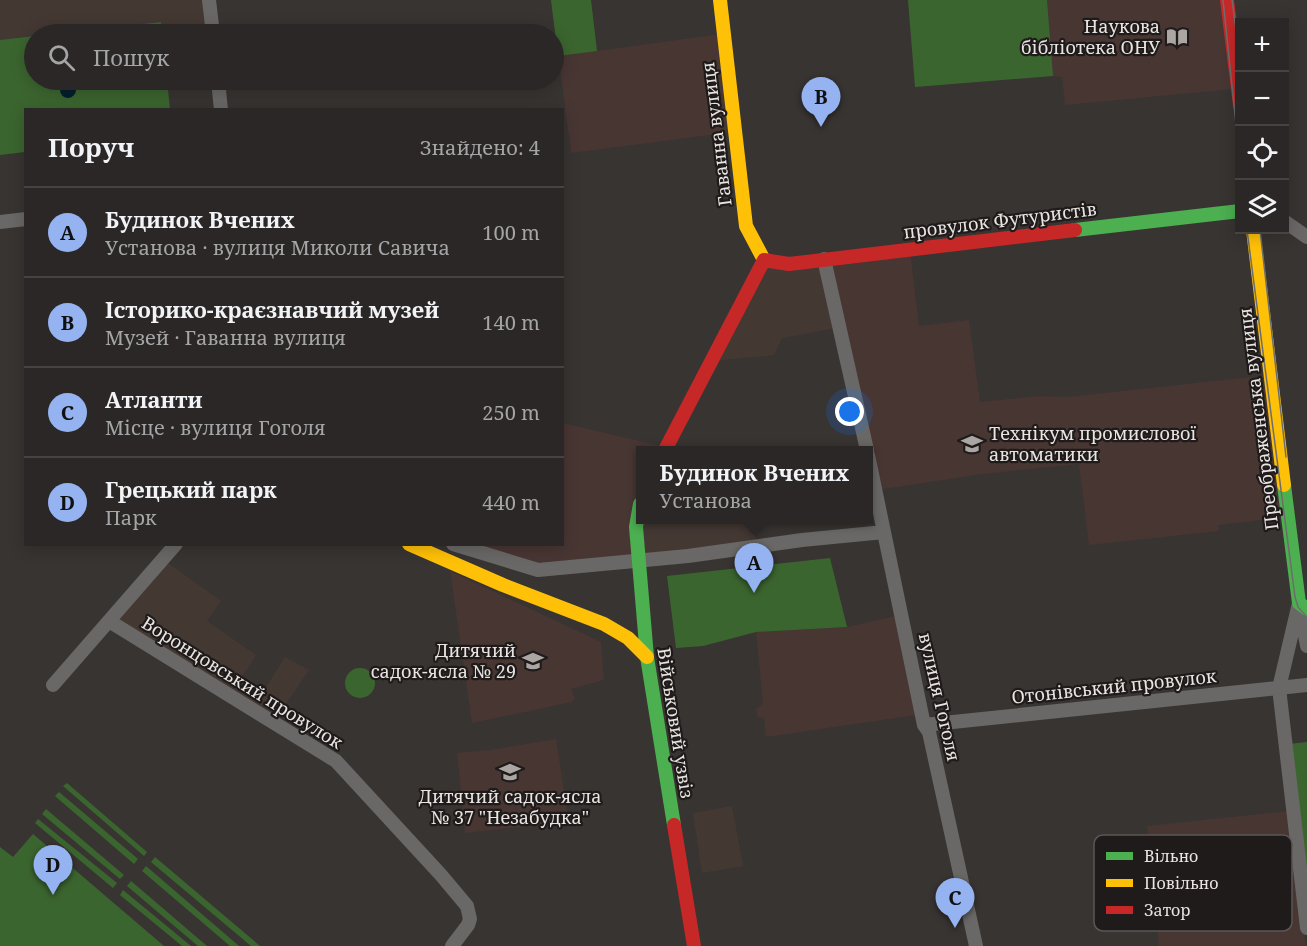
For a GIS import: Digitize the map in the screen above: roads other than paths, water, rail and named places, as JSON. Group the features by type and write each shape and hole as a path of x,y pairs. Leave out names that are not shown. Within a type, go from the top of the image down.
{"street":[{"path":"209,0 212,24"},
{"name":"Гаванна вулиця","path":"720,0 746,226 764,260"},
{"path":"1227,0 1235,72"},
{"path":"219,90 222,108"},
{"name":"провулок Футуристів","path":"764,260 789,264 1235,211"},
{"path":"0,222 24,219"},
{"path":"1289,224 1307,237"},
{"name":"Преображенська вулиця","path":"1254,234 1307,646"},
{"path":"824,259 866,446"},
{"path":"667,446 764,260"},
{"name":"вулиця Гоголя","path":"873,480 924,725 929,732 976,946"},
{"name":"Військовий узвіз","path":"637,524 647,657 694,946"},
{"path":"460,546 538,570 688,556 802,540 884,532"},
{"path":"53,685 174,546"},
{"path":"414,546 503,585 604,624 628,638 647,657"},
{"name":"Преображенська вулиця","path":"1303,606 1279,688 1307,928"},
{"name":"Воронцовський провулок","path":"109,621 336,761 441,874 467,906 470,920 452,946"},
{"name":"Отонівський провулок","path":"924,725 1307,685"}],"water":[{"path":"60,90 76,90 68,98"}],"tram line":[{"path":"1223,0 1236,126"},
{"path":"1232,0 1235,22"},
{"path":"1248,234 1295,597 1298,607 1307,617"},
{"path":"1260,234 1286,457"}],"place":[{"name":"Наукова бібліотека ОНУ","path":"1177,37"},
{"name":"Історико-краєзнавчий музей","path":"821,127"},
{"name":"Технікум промислової автоматики","path":"972,444"},
{"name":"Будинок Вчених","path":"754,593"},
{"name":"Дитячий садок-ясла № 29","path":"533,661"},
{"name":"Дитячий садок-ясла № 37 \"Незабудка\"","path":"510,772"},
{"name":"Грецький парк","path":"53,895"},
{"name":"Атланти","path":"955,928"}]}
